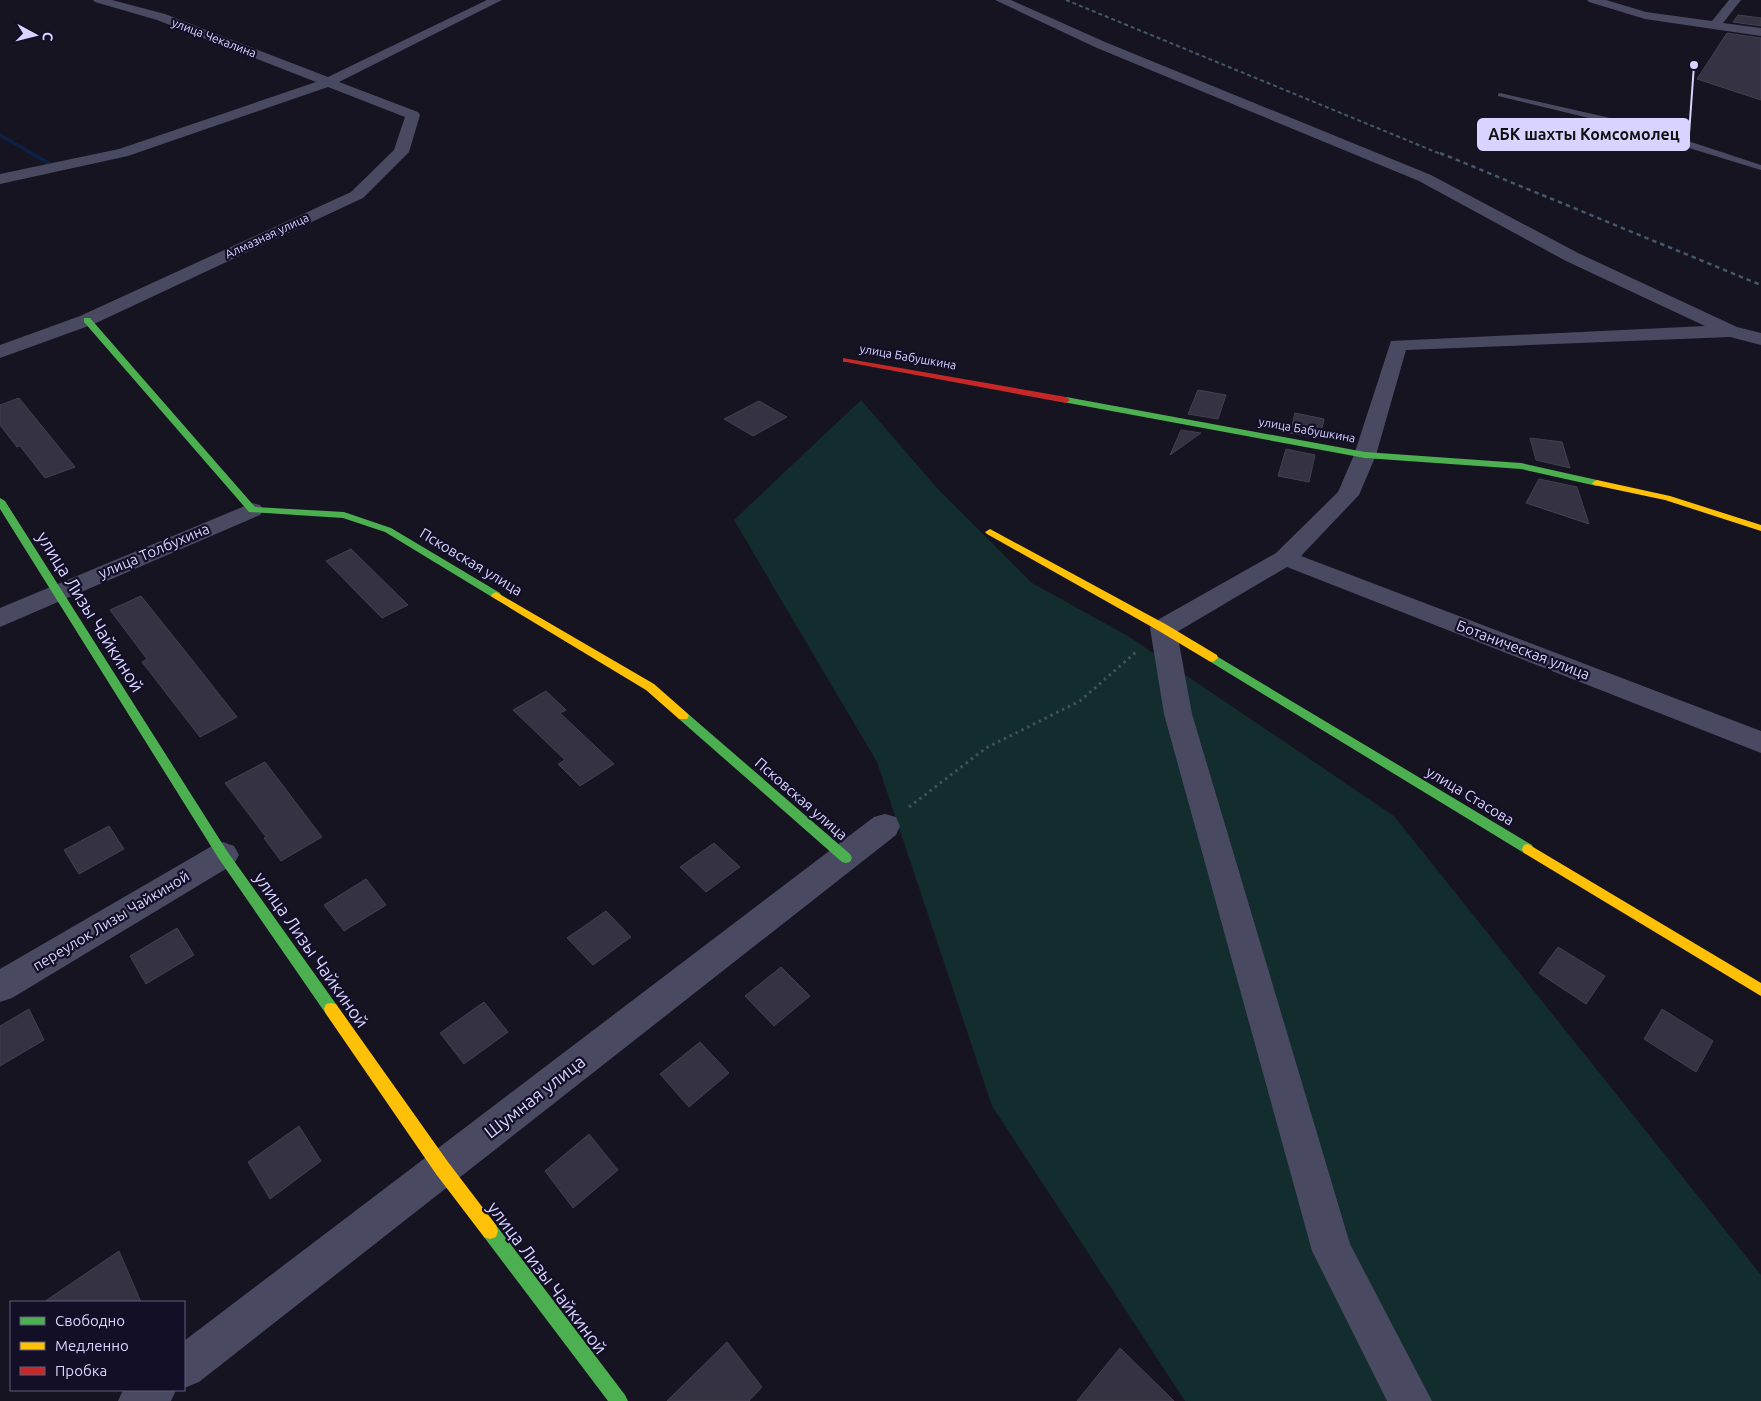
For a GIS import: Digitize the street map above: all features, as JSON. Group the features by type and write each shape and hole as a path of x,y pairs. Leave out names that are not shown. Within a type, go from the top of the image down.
{"street":[{"name":"улица Чекалина","path":"98,0 161,17 328,82"},
{"path":"0,179 123,154 328,82 496,0"},
{"path":"1001,0 1110,49 1425,178 1572,257 1730,331 1761,339"},
{"path":"1593,0 1645,15 1761,32"},
{"path":"1715,25 1735,0"},
{"name":"Алмазная улица","path":"0,352 87,320 356,195 401,152 413,115 328,82"},
{"path":"87,320 252,510"},
{"path":"1410,1401 1332,1251 1178,714 1163,628 1285,558 1348,495 1365,455 1398,345 1730,331"},
{"name":"улица Бабушкина","path":"846,360 1365,455 1521,466 1667,498 1761,528"},
{"name":"улица Лизы Чайкиной","path":"0,501 56,593 223,855 442,1168 620,1401"},
{"name":"улица Толбухина","path":"0,618 252,510"},
{"name":"Псковская улица","path":"252,510 344,515 388,530 650,687 846,858"},
{"name":"улица Стасова","path":"990,532 1163,628 1761,990"},
{"name":"Ботаническая улица","path":"1285,558 1761,742"},
{"name":"Шумная улица","path":"185,1366 846,858 885,826"},
{"name":"переулок Лизы Чайкиной","path":"0,987 223,855"},
{"path":"140,1401 153,1391"}],"lane":[{"path":"1500,95 1603,119 1676,140 1761,168"}],"path":[{"path":"885,826 986,748 1080,702 1163,628"}],"green space":[{"path":"861,400 937,488 1032,583 1128,636 1394,816 1761,1275 1761,1401 1185,1401 992,1106 877,762 734,520"}],"building":[{"path":"1738,15 1761,18 1761,26 1733,22"},
{"path":"1727,33 1761,38 1761,100 1697,79"},
{"path":"1198,390 1226,395 1218,419 1188,414"},
{"path":"19,398 75,467 45,478 20,446 17,447 0,425 0,405"},
{"path":"759,401 787,417 753,436 724,419"},
{"path":"1295,413 1324,419 1320,438 1290,433"},
{"path":"1181,430 1201,433 1170,455"},
{"path":"1530,438 1562,442 1570,468 1536,460"},
{"path":"1286,449 1315,455 1309,482 1278,476"},
{"path":"1539,479 1577,487 1589,524 1526,503"},
{"path":"351,549 408,605 382,618 326,561"},
{"path":"141,596 237,717 200,737 142,662 147,659 110,610"},
{"path":"546,691 566,710 560,713 614,764 580,786 558,764 565,760 513,710"},
{"path":"265,762 322,837 281,861 264,838 266,837 225,783"},
{"path":"109,826 124,849 79,874 64,850"},
{"path":"714,843 740,867 706,892 680,867"},
{"path":"366,879 386,905 344,931 324,905"},
{"path":"606,911 631,937 593,965 567,938"},
{"path":"177,928 194,955 146,984 130,956"},
{"path":"1558,947 1605,976 1586,1004 1539,973"},
{"path":"781,967 810,996 774,1026 745,996"},
{"path":"484,1002 508,1032 464,1064 440,1033"},
{"path":"29,1009 44,1040 0,1066 0,1026"},
{"path":"1662,1009 1713,1041 1696,1072 1644,1039"},
{"path":"700,1042 729,1073 689,1107 660,1074"},
{"path":"299,1126 321,1161 270,1199 248,1162"},
{"path":"589,1134 618,1170 573,1208 545,1171"},
{"path":"119,1251 141,1301 45,1301"},
{"path":"727,1342 762,1387 749,1401 667,1401"},
{"path":"1120,1348 1174,1401 1077,1401"}],"waterway":[{"path":"0,135 50,164"}],"railway":[{"path":"1066,0 1443,155"},
{"path":"1440,153 1761,285"}],"traffic: fast":[{"path":"87,320 252,510 344,515 388,530 496,595"},
{"path":"1066,400 1365,455 1521,466 1597,483"},
{"path":"0,501 223,855 331,1009"},
{"path":"1213,658 1528,849"},
{"path":"683,716 846,858"},
{"path":"490,1231 619,1401"}],"traffic: slow":[{"path":"1597,483 1667,498 1761,528"},
{"path":"990,532 1163,628 1213,658"},
{"path":"496,595 650,687 683,716"},
{"path":"1528,849 1761,990"},
{"path":"331,1009 442,1168 490,1231"}],"traffic: jam":[{"path":"846,360 1066,400"}],"place":[{"name":"АБК шахты Комсомолец","path":"1694,65"}]}
